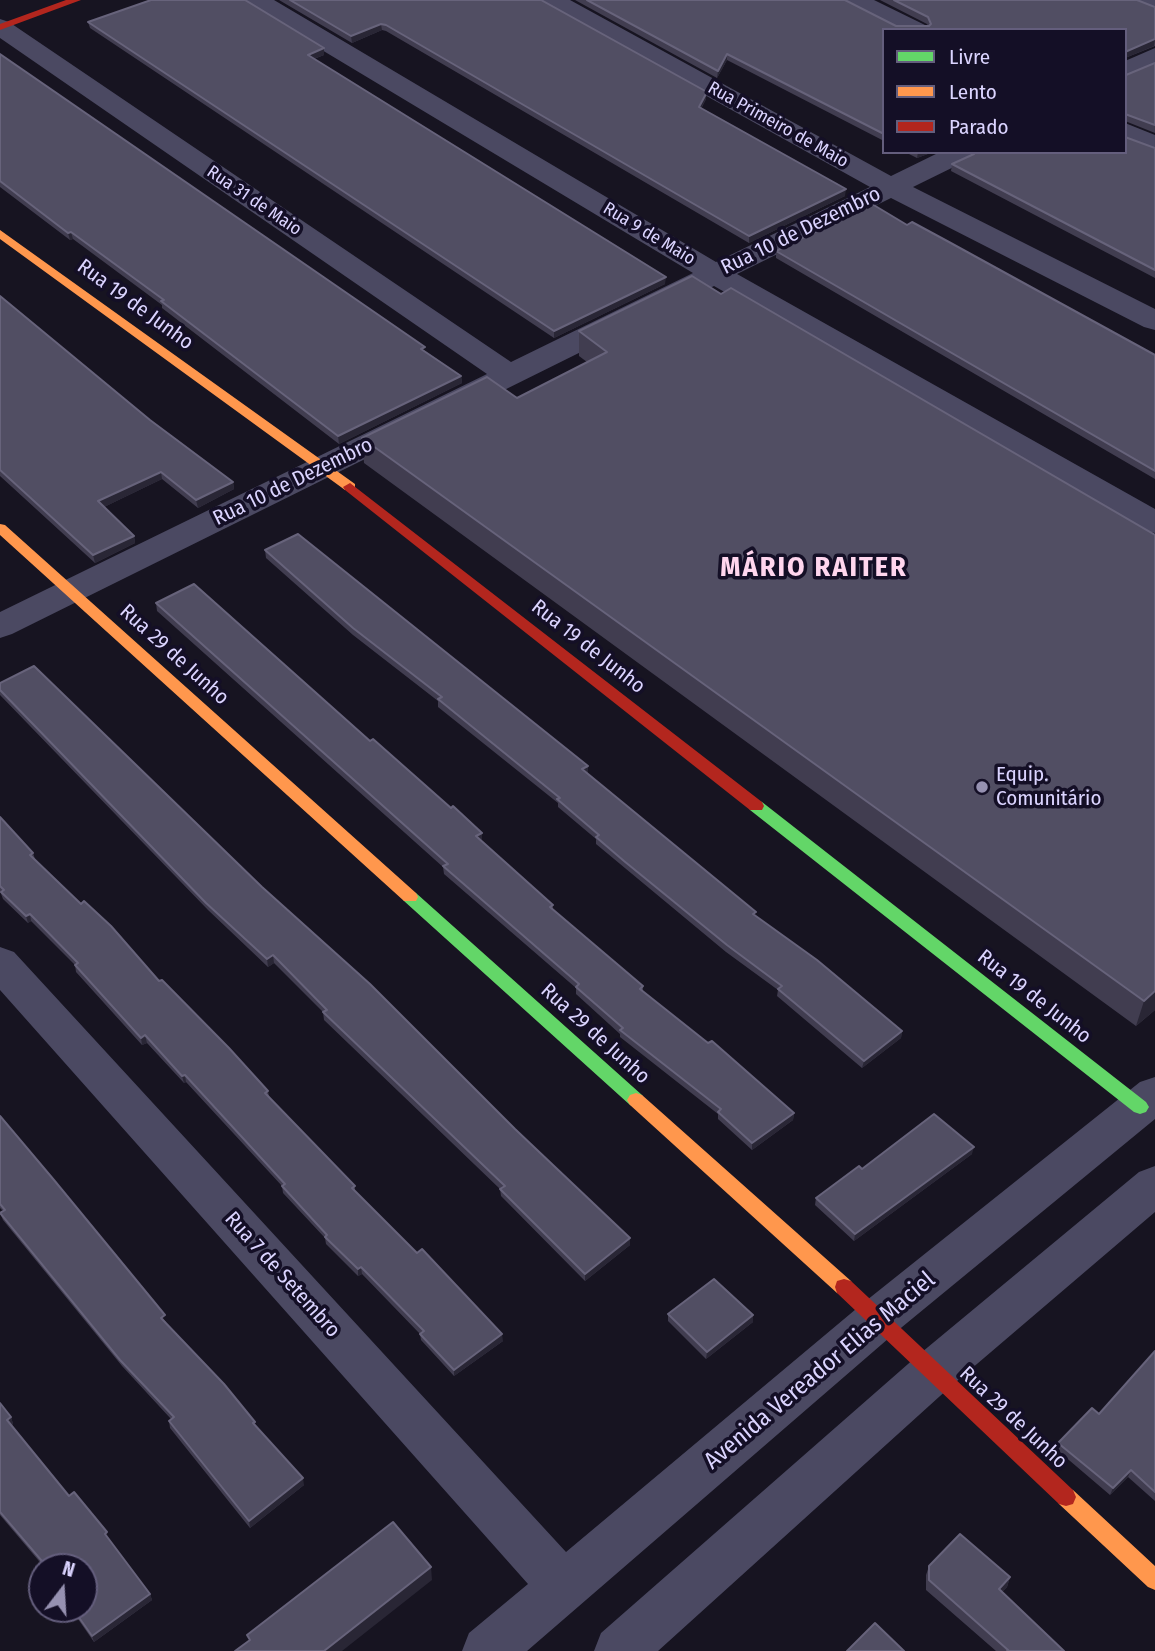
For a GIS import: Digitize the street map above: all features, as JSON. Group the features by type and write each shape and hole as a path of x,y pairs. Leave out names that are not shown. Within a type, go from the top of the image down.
{"street":[{"path":"0,27 76,0"},
{"name":"Rua 9 de Maio","path":"256,0 715,274 1155,523"},
{"name":"Rua Primeiro de Maio","path":"552,0 891,187 1155,321"},
{"path":"855,0 912,28"},
{"path":"1146,0 1155,4"},
{"name":"Rua 31 de Maio","path":"0,27 509,375"},
{"path":"1127,70 1155,56"},
{"path":"1127,132 1155,146"},
{"name":"Rua 10 de Dezembro","path":"0,626 958,154"},
{"name":"Rua 19 de Junho","path":"0,234 324,467 1147,1101"},
{"name":"Rua 29 de Junho","path":"0,528 880,1318 933,1372 1155,1580"},
{"name":"Rua 7 de Setembro","path":"0,963 564,1587"},
{"name":"Avenida Vereador Elias Maciel","path":"488,1651 880,1318 1147,1101"},
{"path":"620,1651 933,1372 1155,1185"}],"building":[{"path":"151,0 245,0 324,48 308,55 666,277 554,331 88,22"},
{"path":"290,0 541,0 707,92 699,107 846,189 749,236 386,25 381,24 351,36"},
{"path":"587,0 845,0 896,26 931,24 928,17 894,0 1137,0 1155,7 1155,39 1127,51 1127,28 882,28 882,133 727,54 718,71"},
{"path":"0,54 425,347 421,349 461,376 338,436 161,301 164,300 71,232 68,233 0,181"},
{"path":"1155,63 1155,125 1127,115 1127,75"},
{"path":"1127,138 1155,148 1155,270 952,164 974,154 1127,154"},
{"path":"872,204 907,225 912,222 1155,355 1155,471 776,251"},
{"name":"Equip. Comunitário","path":"692,276 721,294 731,288 1155,535 1155,991 1144,1001 362,438 487,377 517,398 607,352 579,331"},
{"path":"0,296 150,420 233,482 196,500 161,472 98,501 134,536 93,555 0,470"},
{"path":"298,534 588,766 582,769 756,912 753,914 817,960 902,1031 864,1061 778,989 782,986 624,861 596,837 599,835 557,799 560,798 438,699 442,697 353,628 265,550"},
{"path":"194,584 370,741 373,739 451,808 453,806 482,833 476,836 553,905 550,907 643,986 640,989 708,1043 712,1041 794,1113 752,1143 718,1112 721,1109 620,1030 623,1028 576,987 579,984 443,866 448,864 156,603"},
{"path":"34,666 262,887 370,984 515,1129 630,1238 585,1274 500,1189 505,1186 323,1012 327,1010 273,955 267,959 206,903 0,690 0,683"},
{"path":"0,817 33,853 30,855 81,904 84,901 111,926 159,981 162,980 229,1048 268,1091 265,1093 355,1186 352,1188 417,1253 422,1249 502,1334 454,1370 420,1334 424,1331 361,1267 358,1269 325,1237 327,1235 282,1186 285,1184 185,1075 182,1076 145,1035 141,1038 75,965 78,963 30,914 26,916 1,892 4,890 0,886"},
{"path":"934,1114 974,1147 855,1234 816,1198 859,1166 862,1169"},
{"path":"0,1116 165,1315 161,1318 224,1384 255,1422 253,1423 303,1478 249,1521 169,1421 174,1417 120,1360 0,1213 5,1210 0,1204"},
{"path":"714,1279 753,1315 707,1352 668,1314"},
{"path":"1155,1351 1155,1492 1131,1470 1113,1488 1058,1443 1092,1408 1099,1414"},
{"path":"0,1403 11,1417 7,1420 69,1496 74,1492 107,1532 105,1534 150,1594 92,1636 83,1623 98,1623 98,1553 35,1553 0,1512"},
{"path":"393,1522 431,1567 324,1651 235,1651 250,1640 247,1635"},
{"path":"960,1534 1010,1577 999,1589 1064,1651 1007,1651 929,1580 929,1566"},
{"path":"875,1623 904,1651 847,1651"}],"traffic: fast":[{"path":"756,806 1140,1107"},
{"path":"410,897 636,1100"}],"traffic: slow":[{"path":"0,234 350,487"},
{"path":"0,528 410,897"},
{"path":"636,1100 844,1287"},
{"path":"1066,1497 1155,1580"}],"traffic: jam":[{"path":"0,27 76,0"},
{"path":"350,487 756,806"},
{"path":"844,1287 1066,1497"}],"place":[{"name":"Equip. Comunitário","path":"982,787"}],"district":[{"name":"MÁRIO RAITER","path":"814,568"}]}
